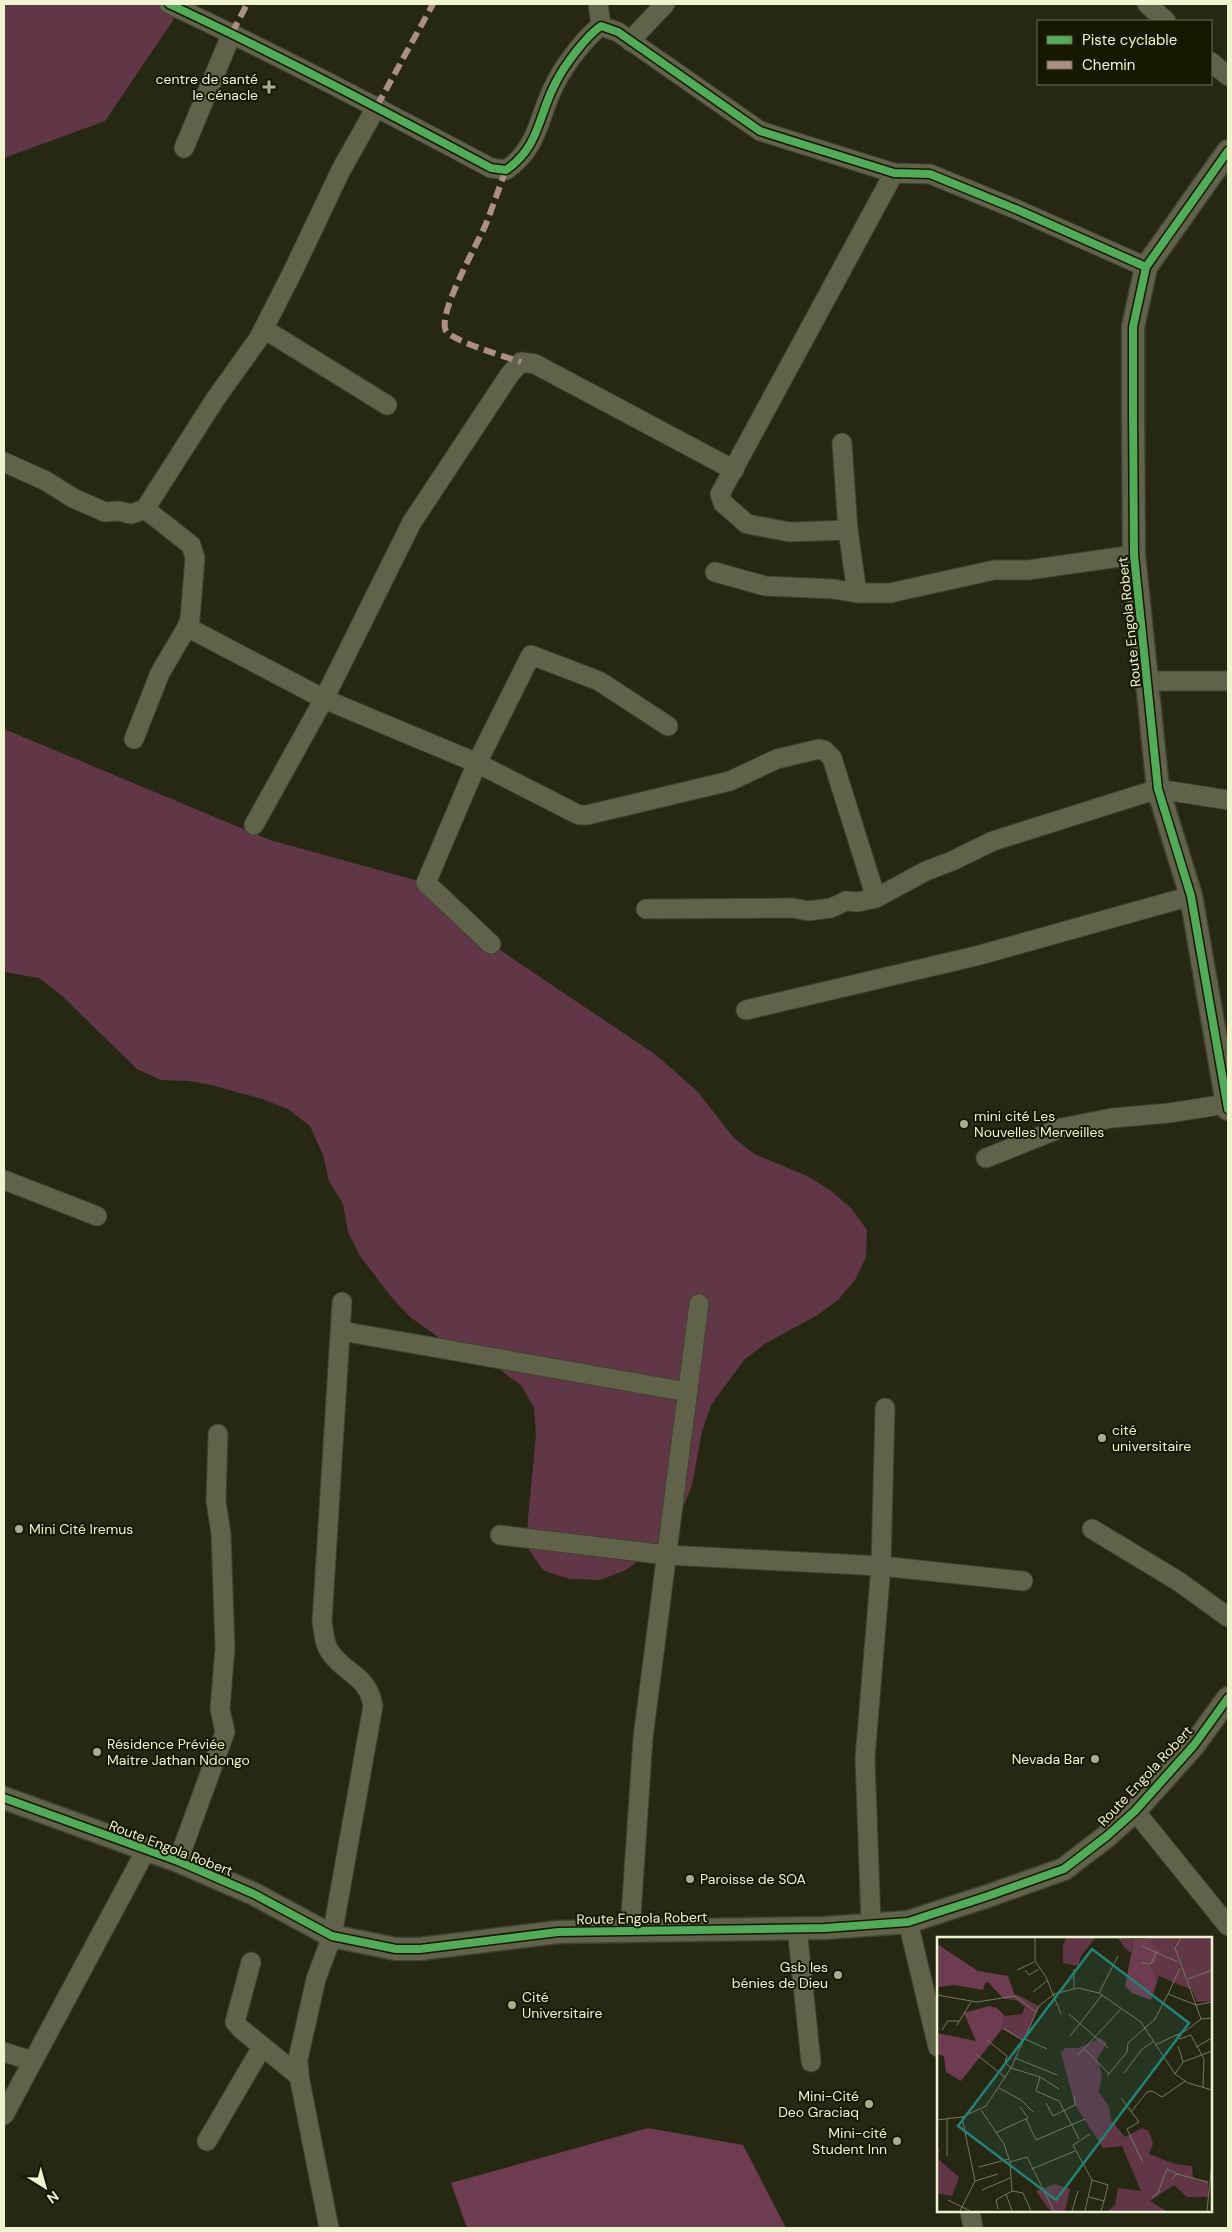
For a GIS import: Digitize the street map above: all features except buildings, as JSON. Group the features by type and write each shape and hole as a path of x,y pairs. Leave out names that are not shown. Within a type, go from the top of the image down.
{"street":[{"path":"169,4 232,33 377,106 491,168 506,170 518,162 529,147 556,82 590,33 601,26"},
{"path":"598,4 601,26"},
{"path":"630,41 665,4"},
{"path":"1147,4 1165,20"},
{"path":"601,26 618,32 760,131 894,173 930,174 1018,210 1146,267"},
{"path":"184,148 232,33"},
{"path":"1212,63 1228,76"},
{"path":"4,462 46,480 73,498 105,512 119,511 131,514 145,509 216,398 250,352 264,329 341,170 377,106"},
{"name":"Route Engola Robert","path":"1227,1106 1225,1082 1191,896 1158,789 1134,555 1133,327 1146,267 1228,152"},
{"path":"848,530 790,532 748,524 720,499 720,494 894,173"},
{"path":"264,329 387,406"},
{"path":"254,825 324,699 412,522 510,374 521,362 535,364 734,470"},
{"path":"842,442 848,530 857,593"},
{"path":"134,739 160,673 187,628 190,619 195,558 191,545 145,509"},
{"path":"715,572 765,586 833,588 857,593 890,593 994,570 1028,570 1134,555"},
{"path":"187,628 324,699 477,763 578,815 587,815 730,780 777,759 819,749 824,750 832,758 876,898"},
{"path":"490,944 426,883 477,763 531,654 599,681 668,726"},
{"path":"1147,682 1228,681"},
{"path":"646,909 793,908 808,910 831,908 846,901 856,902 876,898 926,870 952,861 993,841 1158,789 1228,800"},
{"path":"746,1010 976,956 1191,896"},
{"path":"986,1158 1061,1128 1112,1118 1227,1106"},
{"path":"4,1180 97,1216"},
{"path":"330,2228 299,2076 298,2059 316,1979 332,1936 373,1706 367,1685 331,1653 325,1642 322,1622 342,1302"},
{"path":"630,1930 643,1738 699,1304"},
{"path":"341,1331 688,1392"},
{"path":"872,1924 865,1758 881,1566 885,1408"},
{"path":"178,1862 225,1732 220,1709 225,1648 221,1534 216,1501 218,1434"},
{"path":"1092,1529 1178,1581 1228,1616"},
{"path":"500,1535 667,1555 881,1566 1023,1581"},
{"name":"Route Engola Robert","path":"4,1798 178,1862 254,1894 332,1936 396,1949 420,1949 558,1932 797,1928 908,1922 1064,1869 1107,1836 1134,1810 1194,1745 1228,1698"},
{"path":"1134,1810 1228,1926"},
{"path":"4,2115 146,1850"},
{"path":"908,1922 937,2043"},
{"path":"797,1928 811,2062"},
{"path":"250,1962 235,2022 262,2047 299,2076"},
{"path":"207,2141 262,2047"},
{"path":"4,2052 32,2061"},
{"path":"970,2212 973,2228"}],"shaded area":[{"path":"4,4 184,4 105,121 4,158"},
{"path":"4,729 270,840 426,883 491,944 656,1055 698,1092 733,1137 754,1154 807,1176 830,1190 851,1208 867,1230 866,1257 855,1280 838,1300 816,1316 766,1343 744,1360 711,1405 702,1431 692,1485 682,1510 669,1532 650,1552 626,1570 600,1580 570,1579 544,1571 527,1547 536,1435 534,1408 522,1386 499,1369 455,1349 410,1317 393,1299 360,1256 348,1232 343,1204 329,1181 323,1155 310,1126 288,1109 262,1099 211,1085 188,1081 161,1080 137,1069 61,995 39,978 4,972"},
{"path":"648,2128 743,2145 786,2228 467,2228 451,2183"}],"marked path":[{"path":"232,33 247,4"},
{"path":"377,106 433,4"},
{"path":"506,170 486,224 452,297 445,324 447,332 452,336 482,349 521,362"}],"cycle path":[{"path":"169,4 291,63 491,168 506,170 526,151 532,141 550,94 564,68 582,44 601,26 618,32 760,131 894,173 930,174 1018,210 1146,267"},
{"path":"1228,151 1146,267 1133,327 1134,555 1158,789 1191,896 1228,1109"},
{"path":"4,1798 178,1861 254,1894 332,1936 396,1949 420,1949 558,1932 825,1928 908,1922 1064,1869 1107,1836 1135,1811 1194,1745 1228,1698"}],"place":[{"name":"centre de santé le cénacle","path":"269,87"},
{"name":"mini cité Les Nouvelles Merveilles","path":"964,1124"},
{"name":"cité universitaire","path":"1102,1438"},
{"name":"Mini Cité Iremus","path":"19,1529"},
{"name":"Résidence Préviée Maitre Jathan Ndongo","path":"97,1752"},
{"name":"Nevada Bar","path":"1095,1759"},
{"name":"Paroisse de SOA","path":"690,1879"},
{"name":"Gsb les bénies de Dieu","path":"838,1975"},
{"name":"Cité Universitaire","path":"512,2005"},
{"name":"Mini-Cité Deo Graciaq","path":"869,2104"},
{"name":"Mini-cité Student Inn","path":"897,2141"}]}
